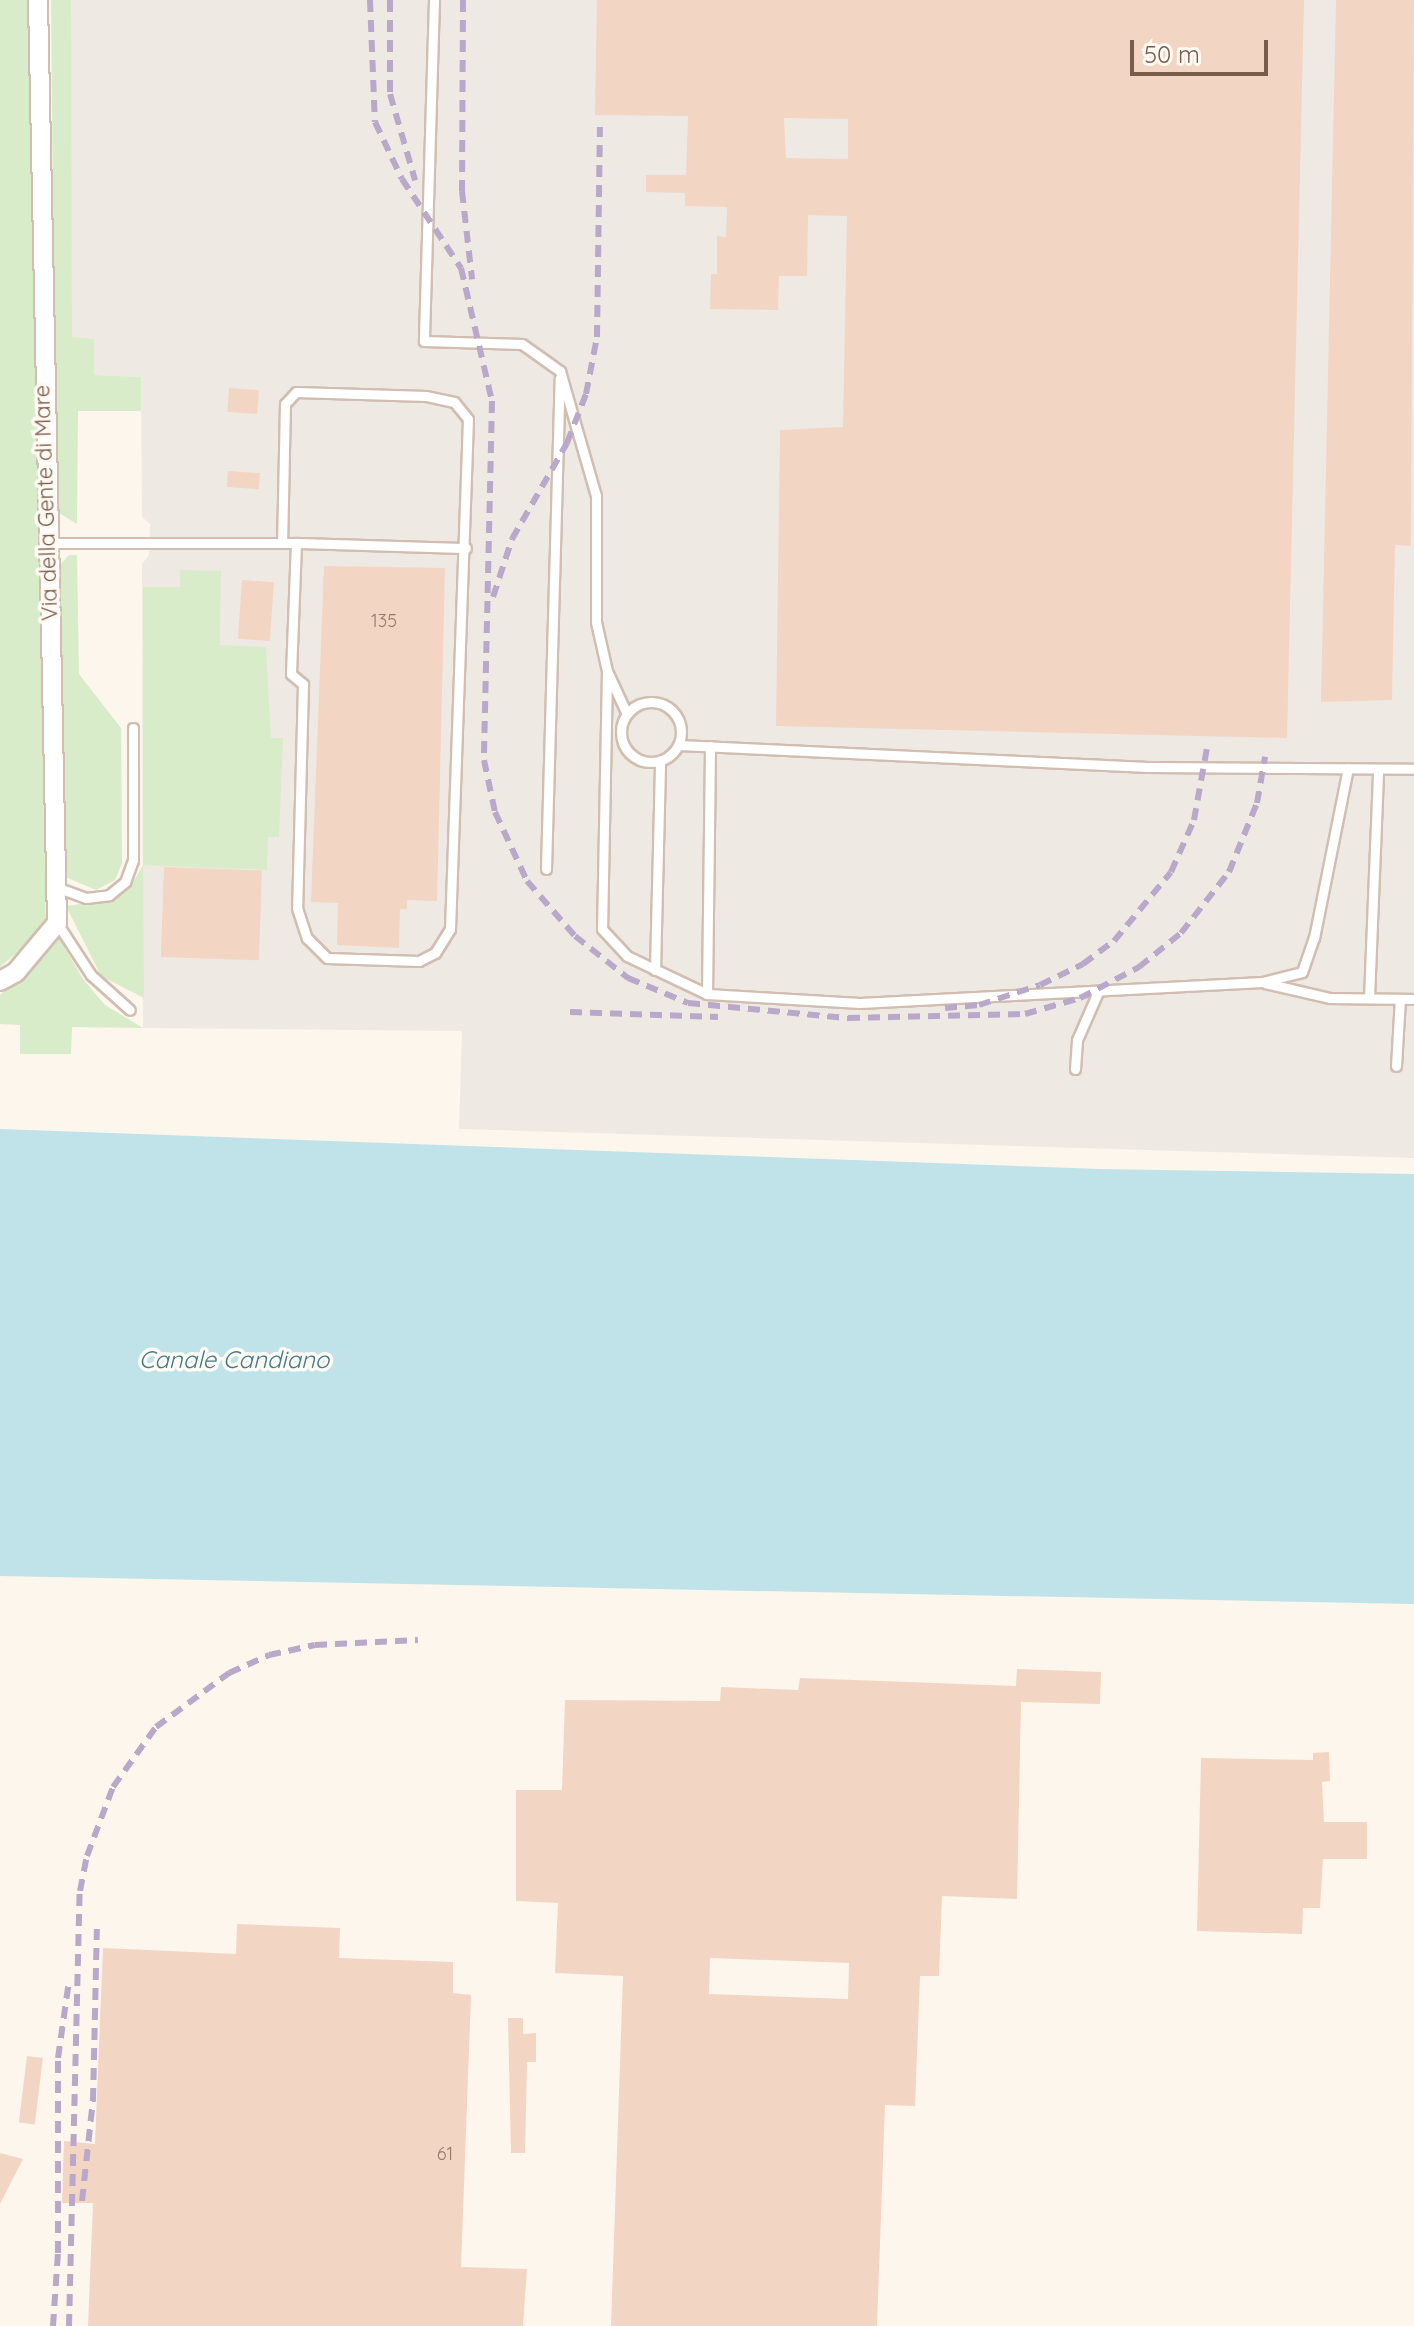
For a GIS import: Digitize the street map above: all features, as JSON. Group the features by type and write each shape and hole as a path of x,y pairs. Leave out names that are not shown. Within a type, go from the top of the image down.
{"street":[{"name":"Via della Gente di Mare","path":"38,0 57,923"},
{"path":"0,981 16,972 57,923"}],"lane":[{"path":"434,0 424,341 522,344 560,371 596,496 596,622 607,671 627,714"},
{"path":"546,869 560,371"},
{"path":"282,543 285,404 296,392 454,402 468,419 466,548 450,929 435,953 419,961 327,958 307,938 297,908 303,684 291,674 296,543"},
{"path":"47,543 296,543 466,548"},
{"path":"607,671 602,929 627,956 707,994 860,1003 1262,982 1302,972 1314,938 1348,768"},
{"path":"679,745 680,724 669,708 642,703 627,714 621,732 627,750 644,762 660,761 679,745 1147,767 1414,769"},
{"path":"56,887 86,898 109,895 125,882 133,860 133,728"},
{"path":"707,994 710,746"},
{"path":"655,970 660,761"},
{"path":"1369,998 1378,769"},
{"path":"57,923 91,975 130,1010"},
{"path":"1262,982 1330,998 1414,999"},
{"path":"1075,1069 1077,1040 1098,992"},
{"path":"1396,1066 1400,999"}],"shaded area":[{"path":"69,0 1414,0 1414,1158 459,1129 462,1031 143,1028 142,564 149,555 150,524 142,517 141,377 93,375 72,338"}],"green space":[{"path":"0,0 29,0 46,928 0,967"},
{"path":"51,0 71,0 72,337 94,339 94,375 141,377 141,411 78,411 77,524 59,513 56,504"},
{"path":"69,555 77,555 79,674 121,728 122,863 115,880 96,890 63,876 58,567"},
{"path":"180,570 221,571 220,645 266,647 271,738 283,738 279,837 268,837 267,870 143,865 143,587 180,587"},
{"path":"143,865 144,998 101,976 66,906 111,900 129,889"},
{"path":"59,938 83,979 105,1005 143,1028 72,1027 71,1054 20,1054 20,1025 0,1024 0,995"}],"water":[{"name":"Canale Candiano","path":"0,1129 1100,1169 1414,1174 1414,1604 0,1576"}],"building":[{"path":"597,0 1304,0 1287,738 776,726 780,430 843,427 847,216 808,215 807,276 779,276 778,310 710,309 711,274 717,274 717,236 726,237 727,207 685,206 685,193 646,192 646,175 686,175 688,116 595,115","holes":["784,118 848,119 848,159 786,158"]},
{"path":"1336,0 1414,0 1411,546 1395,545 1392,700 1321,702"},
{"path":"229,388 259,390 257,414 227,412"},
{"path":"228,471 260,473 259,489 227,487"},
{"path":"324,566 445,568 437,901 407,900 407,909 400,909 399,948 337,945 338,903 311,902"},
{"path":"242,580 274,582 270,641 238,639"},
{"path":"164,867 262,870 259,960 161,957"},
{"path":"1017,1669 1101,1672 1100,1704 1021,1702 1017,1899 942,1896 939,1976 920,1976 915,2106 885,2105 877,2326 611,2326 623,1976 555,1973 558,1903 516,1901 516,1790 562,1790 565,1700 720,1701 721,1687 798,1690 800,1678 1016,1686","holes":["710,1958 849,1963 848,1999 709,1994"]},
{"path":"1329,1752 1330,1781 1322,1782 1324,1822 1367,1822 1367,1859 1323,1859 1320,1908 1303,1908 1302,1934 1197,1931 1201,1758 1313,1760 1313,1753"},
{"path":"237,1924 340,1928 339,1958 453,1962 453,1993 471,1995 461,2267 527,2269 523,2326 88,2326 93,2203 62,2203 64,2141 95,2144 103,1948 236,1954"},
{"path":"508,2018 523,2018 523,2034 536,2033 536,2062 527,2062 525,2153 511,2153"},
{"path":"27,2056 43,2058 35,2124 19,2123"},
{"path":"0,2153 23,2159 0,2204"}],"railway":[{"path":"370,0 375,122 402,179 461,268 492,401 484,760 495,812 527,881 575,936 628,978 688,1003 848,1018 1025,1014 1080,998 1139,967 1181,933 1229,872 1257,803 1265,757"},
{"path":"390,0 390,94 415,180"},
{"path":"463,0 462,191 472,279"},
{"path":"493,597 512,539 567,443 586,394 597,337 600,127"},
{"path":"945,1008 979,1005 1040,985 1083,964 1114,941 1171,872 1194,820 1208,742"},
{"path":"570,1012 718,1017"},
{"path":"69,2326 80,1891 87,1856 113,1787 156,1727 229,1673 269,1655 315,1645 418,1640"},
{"path":"82,2201 93,2100 97,1929"},
{"path":"53,2326 58,2253 58,2058 69,1981"}]}
